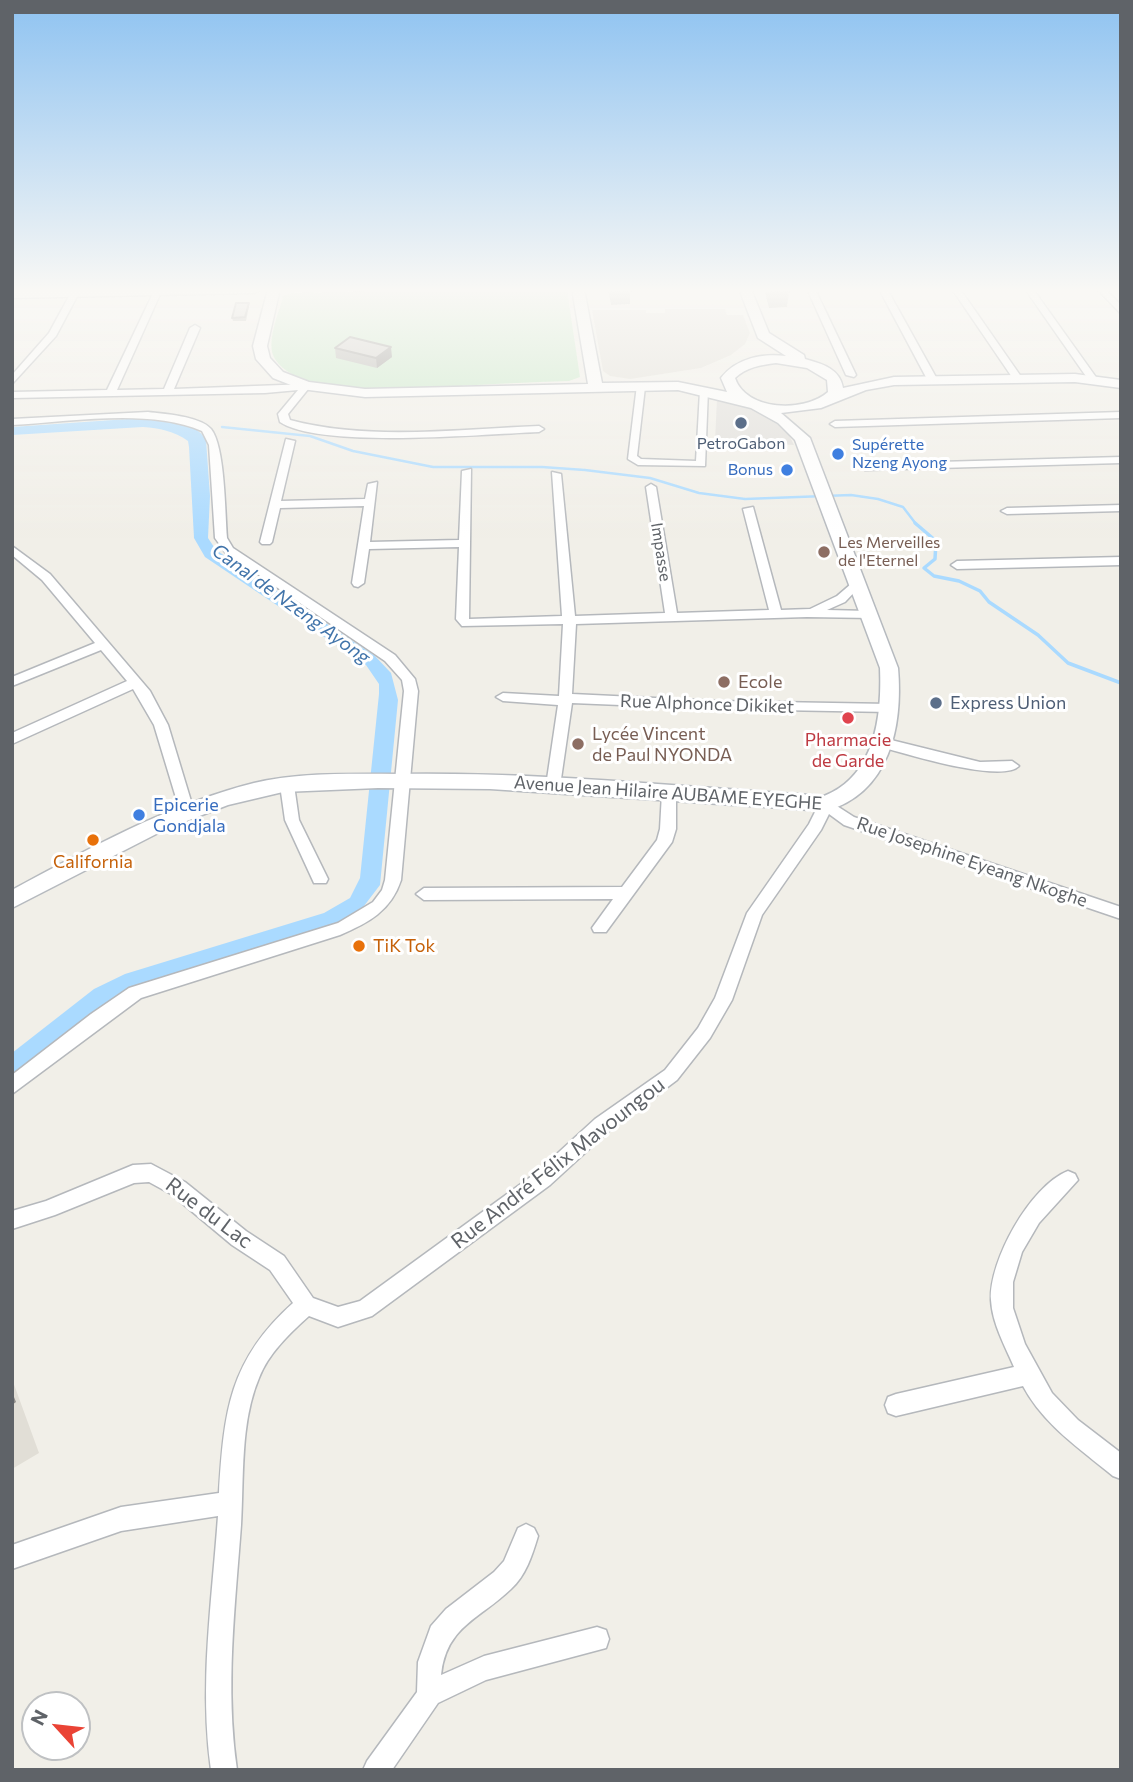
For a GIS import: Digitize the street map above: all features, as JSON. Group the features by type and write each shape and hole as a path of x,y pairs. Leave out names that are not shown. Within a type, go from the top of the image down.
{"main road":[{"path":"275,372 306,386 349,393 678,386 784,409 813,406 863,386 894,381 1075,378 1121,384"},
{"path":"593,372 596,388"},
{"path":"678,386 722,372"},
{"path":"734,372 728,378 729,386 749,402 783,420 802,438 813,414 836,389 835,381 822,372"},
{"path":"839,372 894,381"},
{"name":"Avenue Jean Hilaire AUBAME EYEGHE","path":"288,785 399,781 553,786 826,804 838,801 860,782 883,743 890,708 889,668 802,438"},
{"path":"12,900 187,810 255,790 288,785"}],"street":[{"path":"111,393 121,372"},
{"path":"168,391 176,372"},
{"path":"928,372 932,379"},
{"path":"1013,372 1017,378"},
{"path":"1087,372 1093,380"},
{"path":"12,395 265,390 306,386"},
{"path":"306,386 283,414 285,422 318,431 362,435 539,429"},
{"path":"640,387 632,457 638,462 701,464 705,391"},
{"path":"12,422 154,415 181,419 206,429 214,445 220,534 225,546 240,561 390,658 408,679 411,699 399,781 390,891 373,912 334,931 135,993 97,1019 12,1086"},
{"path":"835,424 1121,415"},
{"path":"266,542 290,440"},
{"path":"865,467 1121,460"},
{"path":"467,471 462,619 466,622 807,613 869,615"},
{"path":"553,786 565,699 570,621 556,474"},
{"path":"358,583 373,484"},
{"name":"Impasse","path":"651,487 672,618"},
{"path":"276,505 370,502"},
{"path":"1007,511 1121,508"},
{"path":"749,509 776,615"},
{"path":"364,546 465,543"},
{"path":"12,549 46,577 145,694 161,725 187,810"},
{"path":"957,565 1121,561"},
{"path":"807,613 841,599 858,582"},
{"path":"12,682 102,645"},
{"path":"12,739 135,683"},
{"name":"Rue Alphonce Dikiket","path":"503,697 890,708"},
{"path":"883,743 980,766 1012,766"},
{"path":"288,785 292,820 320,878"},
{"path":"600,928 664,842 668,829 669,793"},
{"name":"Rue Josephine Eyeang Nkoghe","path":"826,804 849,821 1040,883 1121,913"},
{"name":"Rue André Félix Mavoungou","path":"306,1305 338,1317 365,1309 543,1179 602,1125 671,1075 688,1056 713,1018 731,984 749,925 785,867 816,826 826,804"},
{"path":"424,894 627,893"},
{"name":"Rue du Lac","path":"12,1220 133,1174 151,1173 178,1188 239,1238 277,1263 306,1305"},
{"path":"1068,1180 1059,1186 1027,1226 1016,1245 1005,1273 1001,1300 1007,1324 1028,1374 1044,1401 1121,1468"},
{"path":"224,1770 219,1744 216,1687 233,1445 250,1374 266,1345 306,1305"},
{"path":"896,1405 1028,1374"},
{"path":"12,1557 121,1519 230,1503"},
{"path":"429,1694 429,1670 442,1632 457,1616 496,1588 520,1562 526,1536"},
{"path":"376,1770 429,1694 484,1668 597,1639"}],"shaded area":[{"path":"605,372 674,372 630,379 610,376"},
{"name":"PetroGabon","path":"717,398 746,406 773,420 789,435 794,445 715,441"},
{"path":"12,1379 39,1453 12,1469"}],"green space":[{"path":"579,372 580,377 569,381 369,390 339,388 312,382 290,373"}],"water":[{"name":"Canal de Nzeng Ayong","path":"142,418 169,420 186,425 201,433 206,440 210,496 208,538 216,550 375,656 391,673 398,700 380,885 364,906 348,919 135,988 12,1077 12,1053 94,989 125,974 324,913 350,898 360,878 379,694 379,684 366,665 205,557 194,538 188,441 166,431 143,427 12,435 12,427"}],"waterway":[{"path":"222,427 310,436 353,451 433,467 542,467 585,470 650,478 699,493 745,499 851,495 878,499 903,507 916,524"},
{"path":"916,524 936,541 935,559 924,568 934,576 959,581 980,591 989,602 1038,635 1068,663 1121,683"}],"place":[{"name":"PetroGabon","path":"741,423"},
{"name":"Supérette Nzeng Ayong","path":"838,454"},
{"name":"Bonus","path":"787,470"},
{"name":"Les Merveilles de l'Eternel","path":"824,552"},
{"name":"Ecole","path":"724,682"},
{"name":"Express Union","path":"936,703"},
{"name":"Pharmacie de Garde","path":"848,718"},
{"name":"Lycée Vincent de Paul NYONDA","path":"578,744"},
{"name":"Epicerie Gondjala","path":"139,815"},
{"name":"California","path":"93,840"},
{"name":"TiK Tok","path":"359,946"}]}
